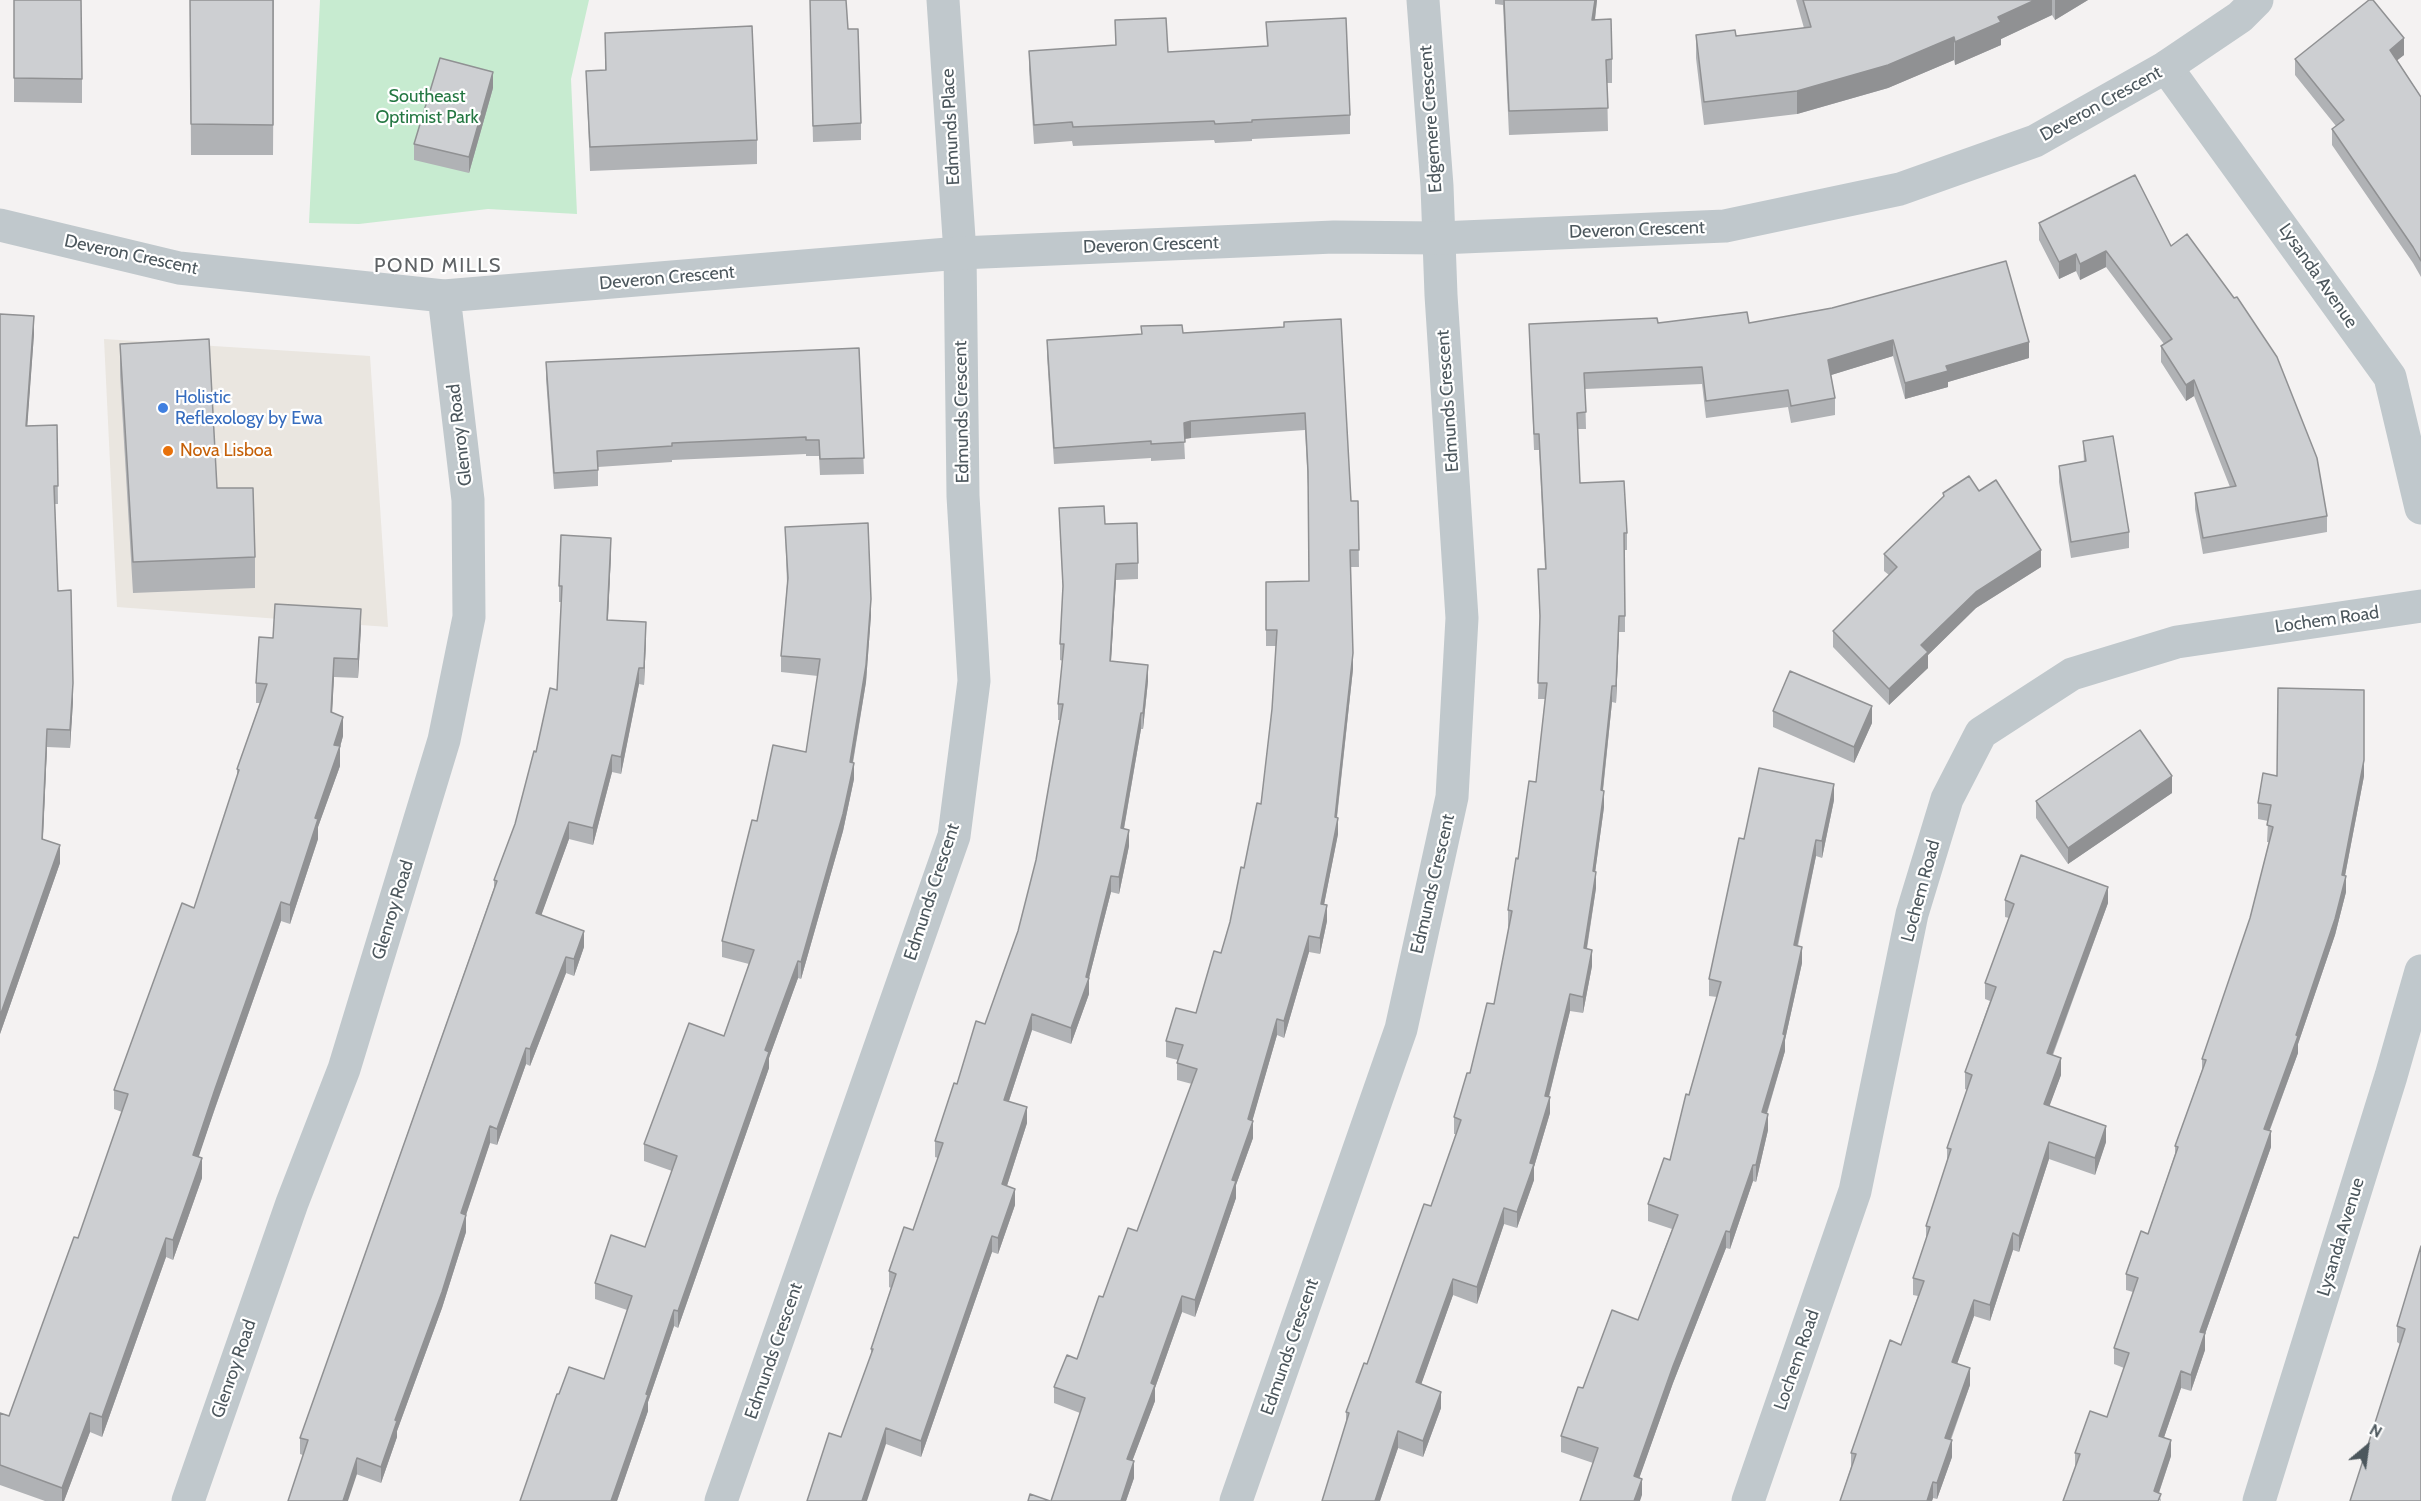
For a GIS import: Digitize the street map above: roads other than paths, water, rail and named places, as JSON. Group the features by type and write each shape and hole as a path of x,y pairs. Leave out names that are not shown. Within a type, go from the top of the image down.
{"street":[{"name":"Edmunds Place","path":"943,0 960,253"},
{"name":"Edgemere Crescent","path":"1423,0 1439,238"},
{"name":"Deveron Crescent","path":"0,225 179,268 444,296 960,253 1334,237 1439,238 1725,226 1900,189 2035,141 2166,67 2240,17 2257,0"},
{"name":"Lysanda Avenue","path":"2166,67 2390,377 2421,508"},
{"name":"Edmunds Crescent","path":"1236,1501 1401,1029 1452,797 1462,618 1439,238"},
{"name":"Edmunds Crescent","path":"721,1501 954,836 974,681 963,496 960,253"},
{"name":"Glenroy Road","path":"188,1501 292,1203 344,1069 444,740 469,617 468,500 444,296"},
{"name":"Lochem Road","path":"1748,1501 1855,1191 1912,914 1931,851 1947,799 1981,733 2072,674 2177,642 2421,606"},
{"name":"Lysanda Avenue","path":"2259,1501 2391,1076 2421,971"}],"place":[{"name":"Holistic Reflexology by Ewa","path":"163,408"},
{"name":"Nova Lisboa","path":"168,451"}],"district":[{"name":"POND MILLS","path":"438,266"}],"park label":[{"name":"Southeast Optimist Park","path":"427,107"}]}
